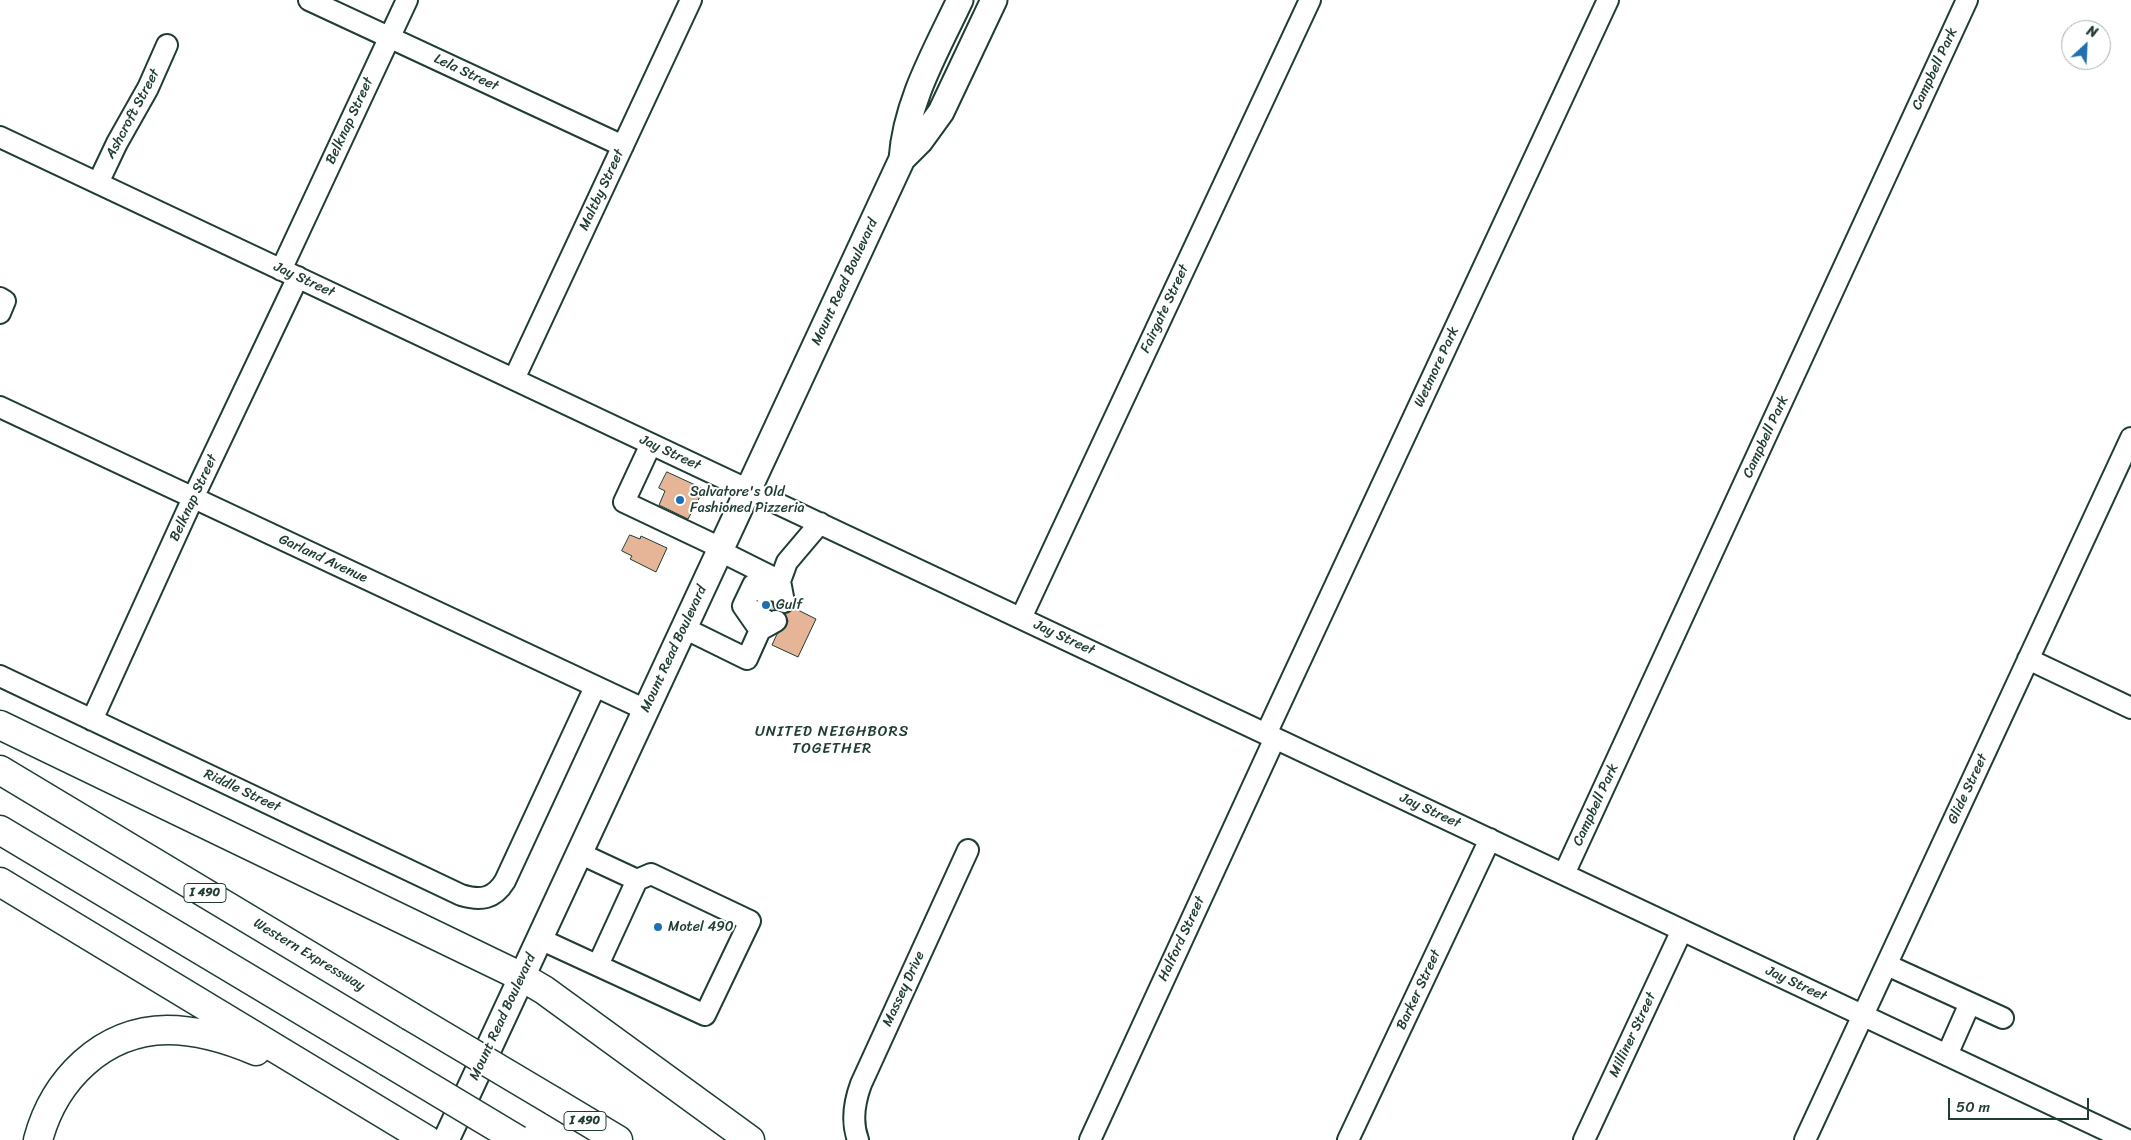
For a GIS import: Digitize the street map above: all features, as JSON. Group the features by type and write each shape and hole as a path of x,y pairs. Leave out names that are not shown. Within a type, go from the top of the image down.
{"highway":[{"path":"0,725 522,977 544,990 750,1140"},
{"name":"Western Expressway","path":"0,770 618,1140"},
{"path":"0,830 518,1140"},
{"path":"0,882 427,1140"},
{"path":"38,1140 43,1120 56,1094 79,1067 97,1052 114,1042 139,1033 158,1030 201,1033 240,1044 368,1104"}],"main road":[{"name":"Mount Read Boulevard","path":"446,1140 902,159 904,137 911,109 960,0"},
{"name":"Mount Read Boulevard","path":"902,159 920,141 941,112 994,0"}],"street":[{"name":"Lela Street","path":"309,0 623,146"},
{"name":"Belknap Street","path":"92,720 193,498 389,37 407,0"},
{"name":"Maltby Street","path":"514,379 691,0"},
{"name":"Fairgate Street","path":"1021,618 1310,0"},
{"name":"Campbell Park","path":"1564,874 1967,0"},
{"name":"Wetmore Park","path":"1271,736 1603,2"},
{"name":"Ashcroft Street","path":"98,183 117,143 151,84 167,45"},
{"name":"Jay Street","path":"0,137 2127,1140"},
{"path":"0,298 6,301 0,313"},
{"name":"Garland Avenue","path":"0,407 646,710"},
{"name":"Glide Street","path":"1805,1140 2131,438"},
{"path":"651,444 624,502 720,550 776,593"},
{"path":"776,593 787,562 820,524"},
{"path":"684,628 746,659 764,619 742,606 753,585 776,593"},
{"path":"2028,659 2131,708"},
{"name":"Riddle Street","path":"0,676 461,895 473,898 485,898 496,893 505,881 595,687"},
{"name":"Halford Street","path":"1090,1140 1271,736"},
{"name":"Barker Street","path":"1348,1140 1490,839"},
{"name":"Massey Drive","path":"857,1136 854,1109 861,1084 968,850"},
{"path":"579,853 636,880"},
{"path":"540,939 705,1015 750,921 651,874 636,880 598,965"},
{"name":"Milliner Street","path":"1584,1140 1682,930"},
{"path":"1887,964 2002,1018"},
{"path":"1947,1054 1970,1003"}],"building":[{"name":"Salvatore's Old Fashioned Pizzeria","path":"667,472 704,489 688,519 659,505 665,491 659,488"},
{"path":"630,535 640,539 641,536 667,548 656,572 630,559 632,556 622,551"},
{"path":"794,608 816,619 798,657 772,645 777,634 786,627 788,621 785,614"}],"tunnel":[{"path":"765,615 773,596"}],"place":[{"name":"Salvatore's Old Fashioned Pizzeria","path":"680,500"},
{"name":"Gulf","path":"766,605"},
{"name":"Motel 490","path":"658,927"}],"district":[{"name":"UNITED NEIGHBORS TOGETHER","path":"832,740"}]}
